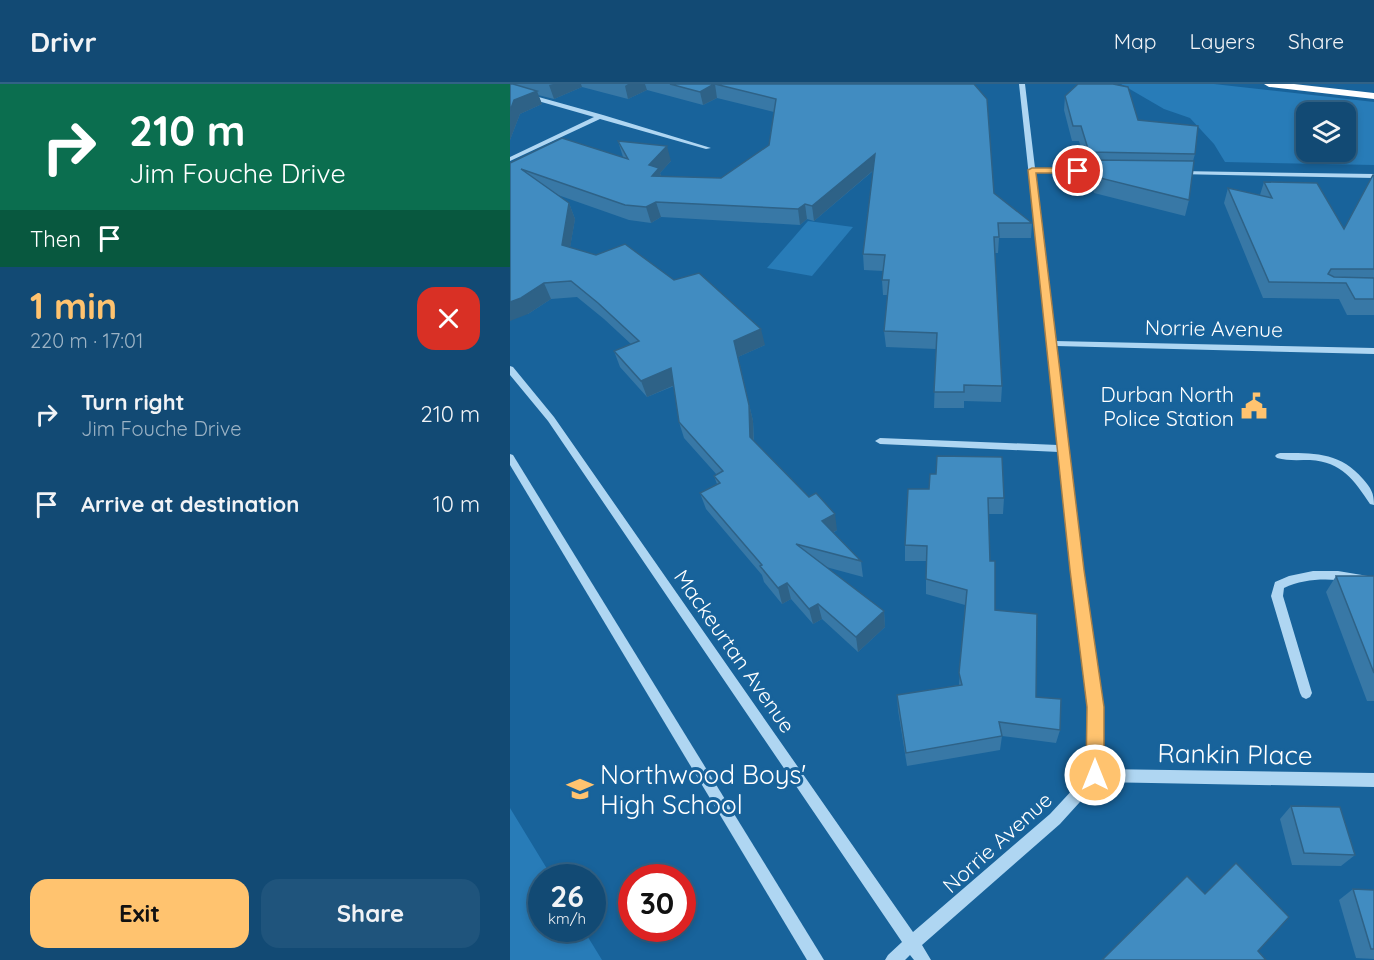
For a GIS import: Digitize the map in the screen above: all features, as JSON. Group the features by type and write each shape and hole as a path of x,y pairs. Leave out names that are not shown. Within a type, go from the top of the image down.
{"highway":[{"path":"1269,84 1374,96"}],"street":[{"path":"1022,84 1095,707 1095,775"},
{"path":"510,91 708,148"},
{"path":"510,159 601,116"},
{"path":"1032,170 1114,171"},
{"path":"1174,172 1374,176"},
{"name":"Norrie Avenue","path":"1052,343 1374,351"},
{"name":"Mackeurtan Avenue","path":"510,369 552,419 923,960"},
{"path":"880,441 1064,449"},
{"path":"1280,456 1324,457 1337,461 1349,468 1374,501"},
{"path":"510,457 816,960"},
{"path":"1306,693 1277,596 1279,585 1291,578 1319,576 1356,577 1374,582"},
{"name":"Norrie Avenue","path":"892,960 1055,819 1095,775"},
{"name":"Rankin Place","path":"1095,775 1374,780"}],"shaded area":[{"path":"1121,84 1214,84 1374,102 1374,165 1225,162 1214,144 1190,118 1164,109"},
{"path":"808,221 853,227 812,276 767,268"},
{"path":"510,808 544,864 528,864 528,942 591,942 602,960 510,960"}],"building":[{"path":"510,84 537,91 514,100 510,111"},
{"path":"670,84 714,84 700,92"},
{"path":"715,84 974,84 987,99 994,193 1032,223 998,223 999,237 994,237 1002,386 964,385 964,392 934,392 937,333 884,331 889,280 882,280 885,255 863,254 875,154 812,206 805,204 798,209 656,202 646,207 625,205 521,169 569,203 562,245 596,255 625,244 674,280 699,273 761,329 734,341 749,405 750,437 809,497 816,493 835,514 822,521 861,561 796,544 884,611 856,637 818,604 809,609 787,583 778,588 760,566 762,565 700,493 720,483 714,476 723,471 679,422 671,368 641,381 614,351 639,341 571,281 544,283 521,298 510,302 510,163 562,138 628,159 618,141 667,146 649,165 659,168 652,176 721,178 769,145 776,99"},
{"path":"1078,84 1113,84 1128,87 1138,120 1198,126 1195,154 1089,152 1081,126 1073,126 1065,96"},
{"path":"1091,160 1194,161 1189,200 1096,177"},
{"path":"1373,175 1374,269 1331,269 1328,274 1334,277 1374,278 1374,299 1355,299 1346,283 1269,282 1228,188 1272,198 1264,182 1317,183 1344,229"},
{"path":"937,456 1002,457 1004,498 988,498 990,561 995,561 995,610 1037,614 1036,697 1061,699 1060,730 999,722 1002,736 906,753 897,695 962,685 959,673 967,590 926,579 927,546 905,545 908,489 929,489 930,474 936,474"},
{"path":"1336,576 1374,576 1374,673"},
{"path":"1291,806 1340,807 1355,855 1304,853"},
{"path":"1236,863 1289,917 1258,951 1266,960 1102,960 1187,876 1205,894"},
{"path":"1353,889 1374,890 1374,949 1371,949"}],"place":[{"name":"Durban North Police Station","path":"1254,406"},
{"name":"Northwood Boys' High School","path":"580,789"}],"route":[{"path":"1078,171 1032,170 1077,570 1095,707 1095,775"}]}
